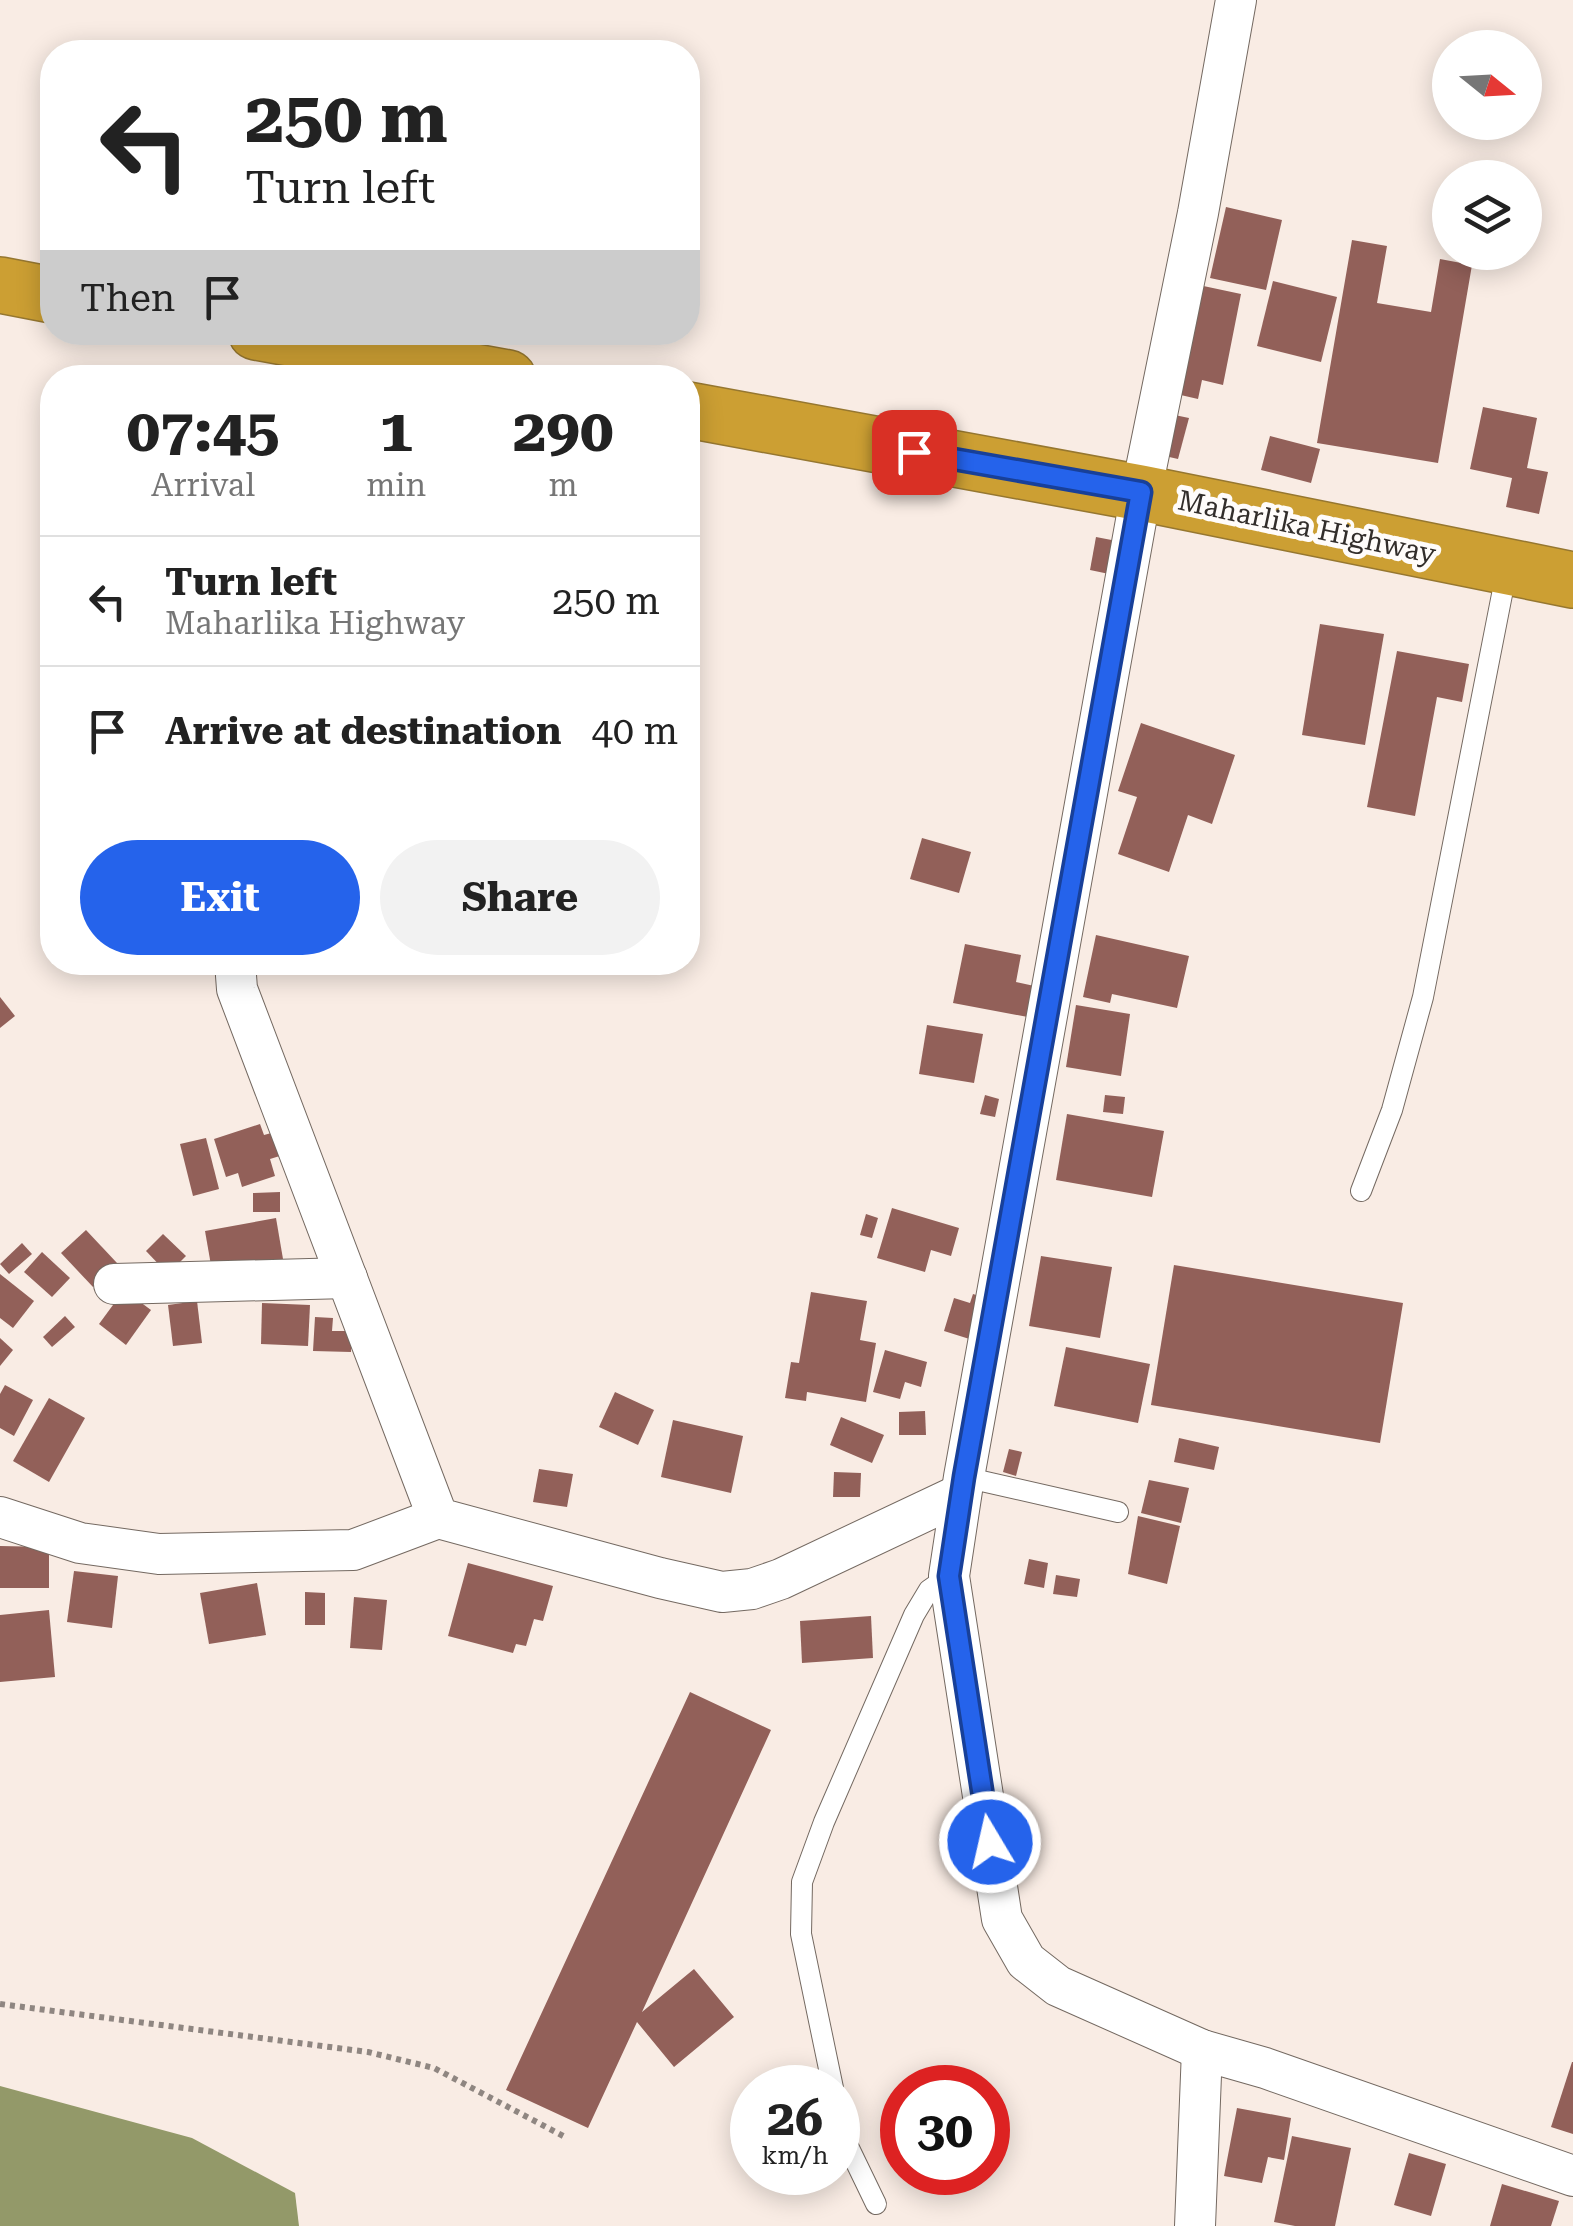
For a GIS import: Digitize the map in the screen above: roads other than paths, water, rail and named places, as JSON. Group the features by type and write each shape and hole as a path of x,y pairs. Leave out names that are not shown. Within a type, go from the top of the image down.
{"highway":[{"path":"0,285 40,293"},
{"path":"285,345 320,361 364,365"},
{"name":"Maharlika Highway","path":"700,412 1141,492 1573,580"}],"street":[{"path":"1236,0 1198,214 1141,492 949,1576 1002,1919 1026,1961 1058,1986 1202,2050 1265,2068 1573,2176"},
{"path":"236,975 237,989 438,1518"},
{"path":"114,1284 347,1278"},
{"path":"0,1518 80,1542 158,1554 353,1550 438,1518 722,1592 752,1589 781,1578 963,1486"},
{"path":"1195,2226 1202,2050"}],"lane":[{"path":"1361,1192 1392,1110 1423,997 1507,567"},
{"path":"963,1486 1118,1512"},
{"path":"828,2065 801,1934 802,1882 914,1615 929,1590 949,1576"},
{"path":"860,2172 876,2204"}]}
